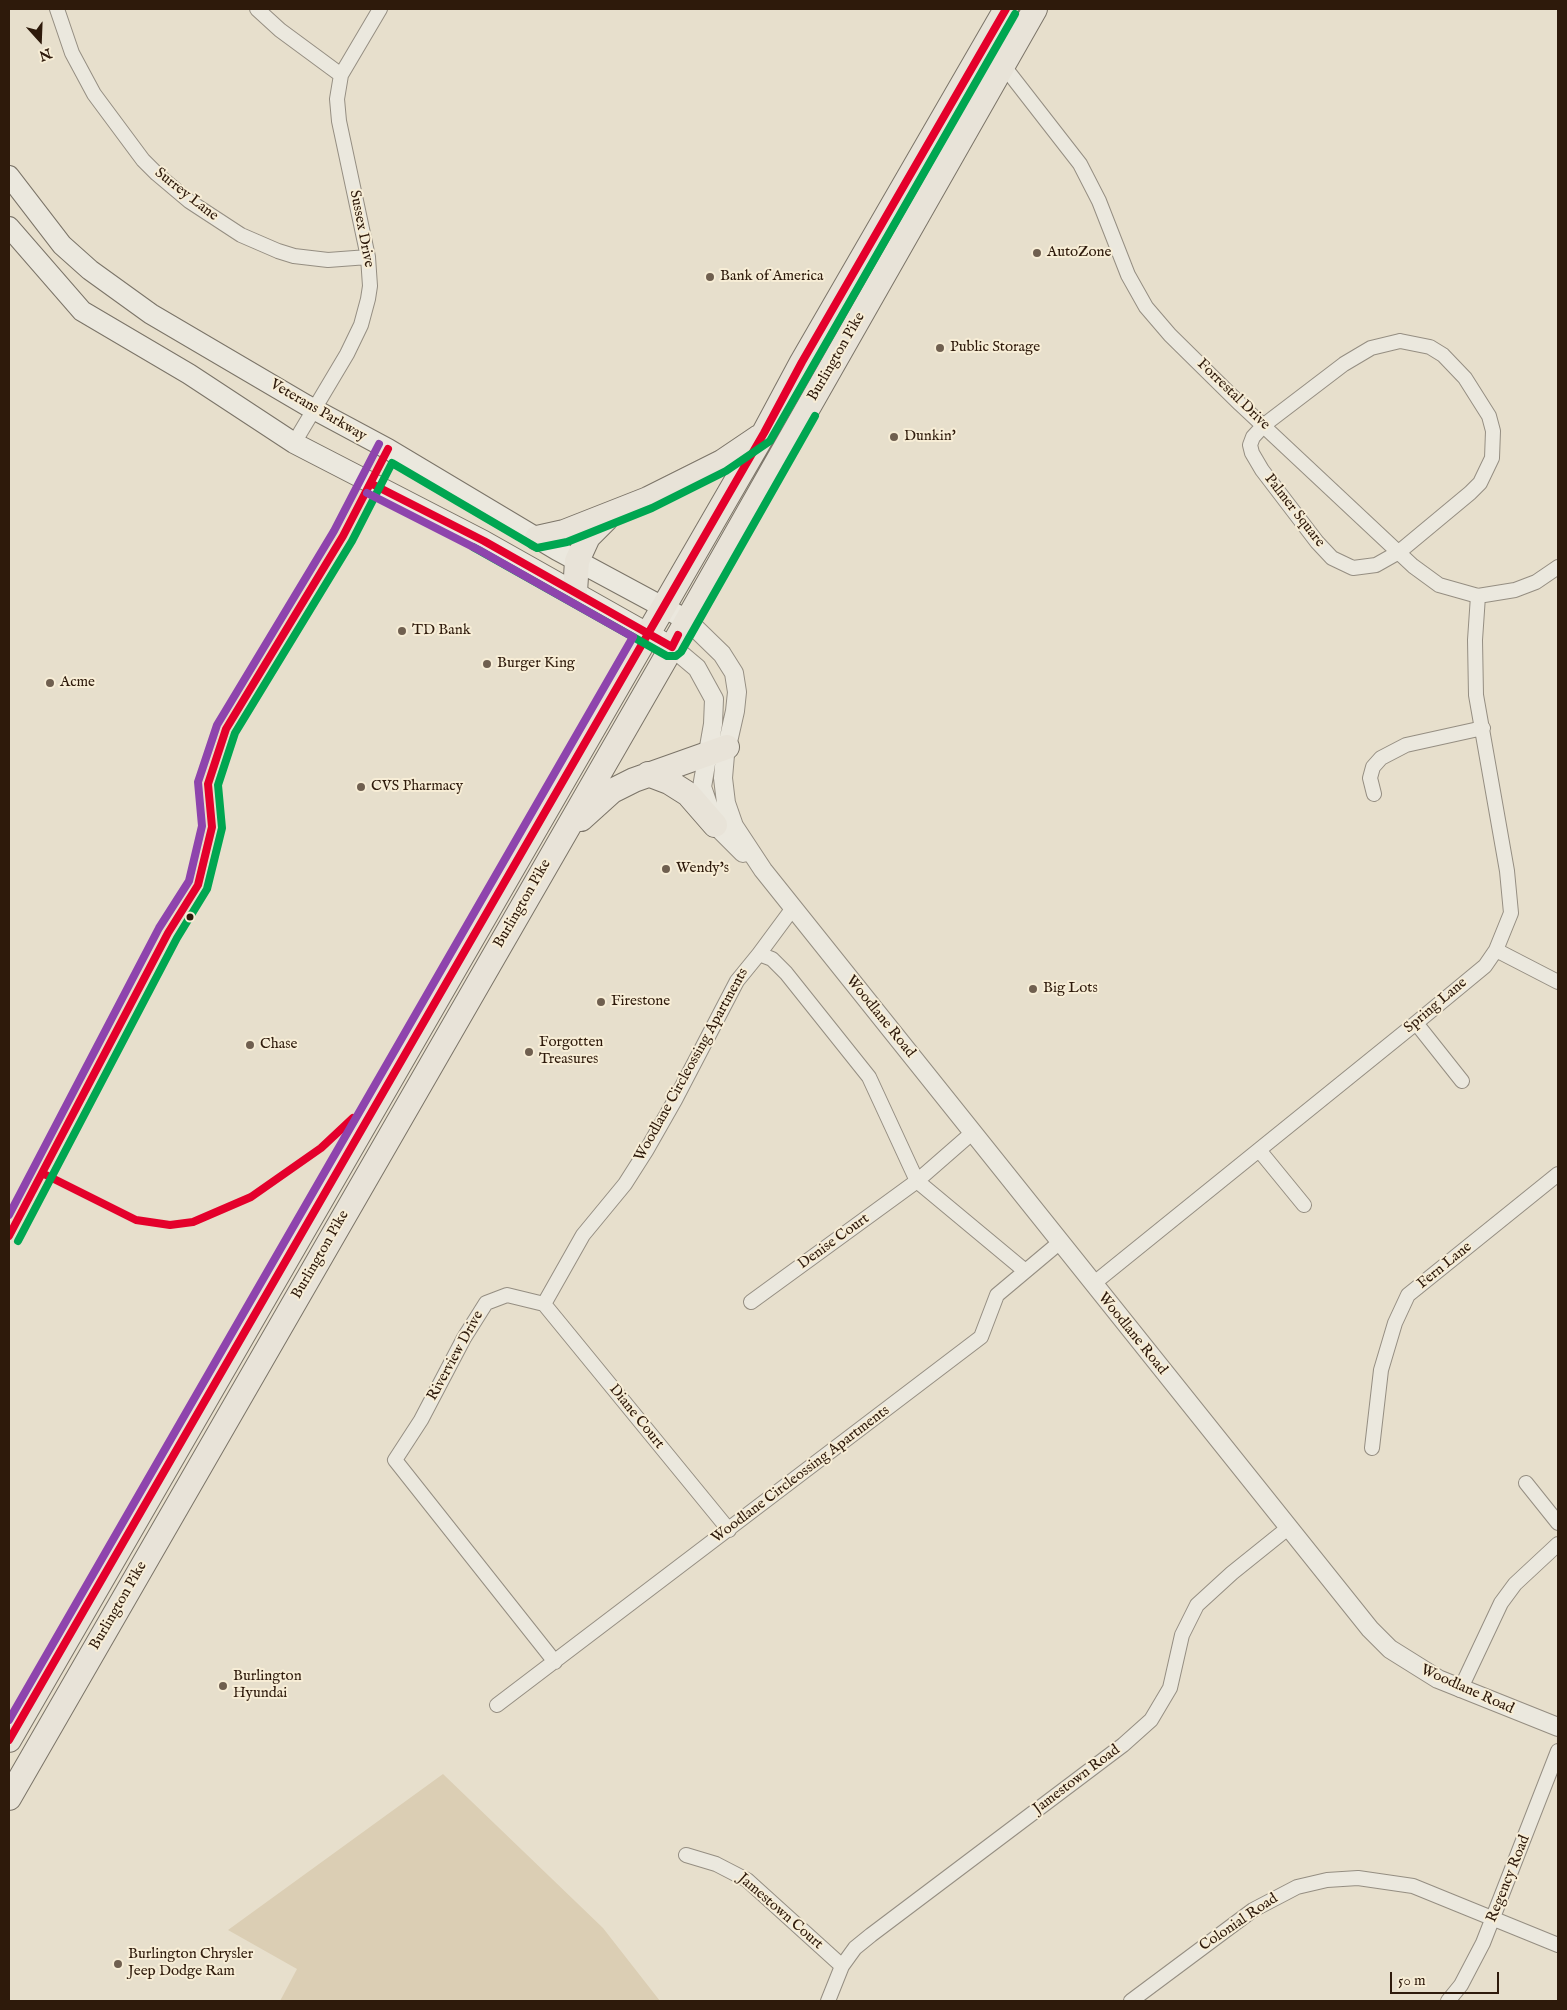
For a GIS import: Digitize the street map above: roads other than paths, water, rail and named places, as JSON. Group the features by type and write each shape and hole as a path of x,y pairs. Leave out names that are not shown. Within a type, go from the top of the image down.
{"highway":[{"name":"Burlington Pike","path":"9,1740 764,433 802,362 1006,9"},
{"name":"Burlington Pike","path":"9,1798 672,647 1035,9"},
{"path":"537,538 564,532 614,514 714,466 764,433"},
{"path":"575,592 577,561 593,529 614,514"},
{"path":"556,847 592,808 612,791 648,774 717,750"},
{"path":"648,774 670,782 688,794 715,825"}],"main road":[{"name":"Veterans Parkway","path":"9,176 62,245 90,270 174,328 314,409 388,449 577,561 687,620"},
{"path":"9,227 82,311 189,374 294,443 484,541 672,647"}],"street":[{"name":"Surrey Lane","path":"57,9 72,53 94,94 143,160 182,195 241,235 278,252 328,260 368,257"},
{"path":"257,9 280,30 341,75"},
{"name":"Sussex Drive","path":"294,443 347,354 361,325 370,286 368,257 338,120 337,98 341,75 380,9"},
{"name":"Forrestal Drive","path":"1003,64 1080,164 1099,201 1128,275 1146,307 1170,335 1422,574 1439,585 1478,596 1515,590 1536,582 1558,567"},
{"name":"Palmer Square","path":"1386,343 1416,343 1430,347 1448,360 1474,391 1489,416 1493,431 1492,458 1480,483 1399,552 1387,560 1365,568 1353,568 1332,558 1317,542 1252,453 1250,445 1253,437 1264,425 1344,364 1386,343"},
{"name":"Spring Lane","path":"1093,1284 1485,966 1496,950 1511,913 1507,871 1476,695 1475,640 1478,596"},
{"name":"Woodlane Road","path":"687,620 722,654 734,673 736,692 735,711 702,787 715,825 762,870"},
{"name":"Woodlane Road","path":"672,647 697,668 714,699 717,750 726,803 734,826 762,870 1351,1607 1390,1649 1413,1665 1460,1690 1558,1727"},
{"path":"1374,794 1370,778 1373,767 1381,758 1393,751 1427,740 1483,728"},
{"path":"759,954 793,908"},
{"path":"1496,950 1558,982"},
{"name":"Woodlane Circleossing Apartments","path":"544,1304 583,1236 625,1184 646,1151 676,1100 737,981 749,963 759,954 772,959 786,973 869,1077 917,1181 1024,1270"},
{"path":"1416,1023 1462,1081"},
{"name":"Denise Court","path":"751,1302 917,1181 972,1133"},
{"path":"1259,1150 1304,1205"},
{"name":"Fern Lane","path":"1372,1448 1380,1370 1395,1323 1408,1295 1558,1174"},
{"name":"Woodlane Circleossing Apartments","path":"497,1705 981,1337 997,1295 1024,1270 1059,1243"},
{"name":"Riverview Drive","path":"544,1304 507,1295 486,1304 464,1338 421,1420 395,1460 556,1662"},
{"name":"Diane Court","path":"544,1304 729,1530"},
{"path":"1526,1483 1558,1523"},
{"name":"Jamestown Road","path":"828,2001 842,1966 855,1948 871,1934 1124,1745 1144,1726 1162,1704 1170,1688 1182,1635 1198,1605 1232,1573 1288,1528"},
{"path":"1460,1690 1501,1603 1515,1584 1558,1544"},
{"name":"Regency Road","path":"1448,2001 1473,1964 1558,1751"},
{"name":"Jamestown Court","path":"686,1855 716,1864 747,1880 842,1966"},
{"name":"Colonial Road","path":"1131,2001 1253,1910 1282,1894 1312,1883 1358,1878 1414,1886 1492,1920 1558,1945"}],"place":[{"name":"AutoZone","path":"1037,253"},
{"name":"Bank of America","path":"710,277"},
{"name":"Public Storage","path":"940,348"},
{"name":"Dunkin'","path":"894,437"},
{"name":"TD Bank","path":"402,631"},
{"name":"Burger King","path":"487,664"},
{"name":"Acme","path":"50,683"},
{"name":"CVS Pharmacy","path":"361,787"},
{"name":"Wendy's","path":"666,869"},
{"name":"Big Lots","path":"1033,989"},
{"name":"Firestone","path":"601,1002"},
{"name":"Chase","path":"250,1045"},
{"name":"Forgotten Treasures","path":"529,1052"},
{"name":"Burlington Hyundai","path":"223,1686"},
{"name":"Burlington Chrysler Jeep Dodge Ram","path":"118,1964"}]}
